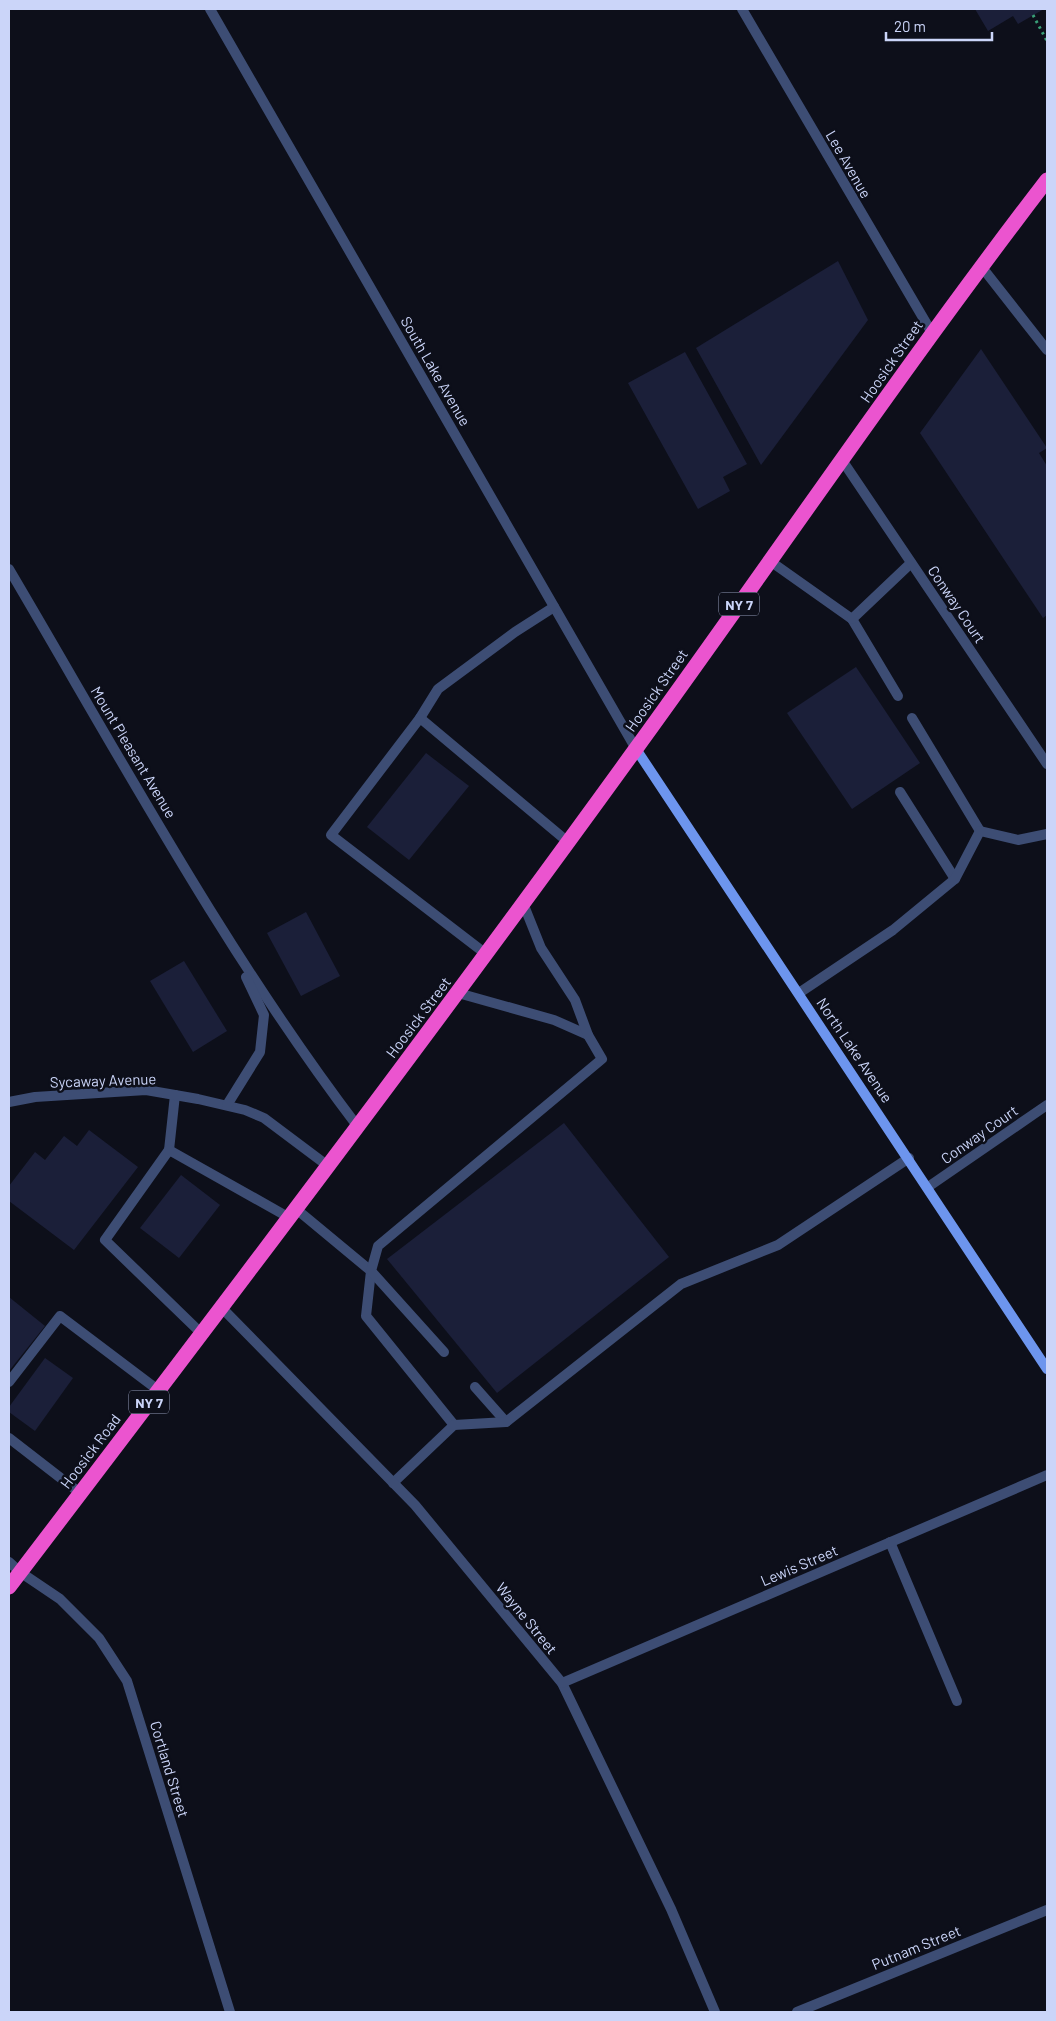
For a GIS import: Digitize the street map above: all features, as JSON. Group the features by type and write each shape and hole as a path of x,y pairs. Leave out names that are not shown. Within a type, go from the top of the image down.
{"highway":[{"name":"Hoosick Street","path":"292,1212 358,1127 524,903 932,333 1047,180"},
{"name":"Hoosick Road","path":"9,1587 15,1567 80,1493 292,1212"}],"street":[{"name":"South Lake Avenue","path":"210,9 636,749"},
{"name":"Lee Avenue","path":"742,9 932,333"},
{"path":"981,266 1047,350"},
{"name":"Conway Court","path":"842,460 1047,764"},
{"path":"770,561 852,619 898,696"},
{"path":"852,619 912,563"},
{"name":"Mount Pleasant Avenue","path":"9,569 234,951 319,1076 358,1127"},
{"path":"486,954 331,835 420,718 438,689 515,632 554,607"},
{"path":"420,718 568,842"},
{"path":"912,718 980,831 1018,840 1047,834"},
{"name":"North Lake Avenue","path":"636,749 909,1158 1047,1369"},
{"path":"900,792 955,879"},
{"path":"799,993 893,930 955,879 980,831"},
{"path":"454,1425 366,1316 372,1271 378,1246 602,1059 588,1035 575,1000 541,948 524,903"},
{"name":"Mount Pleasant Avenue","path":"227,1105 260,1052 264,1015 234,951"},
{"path":"458,993 554,1020 588,1035"},
{"name":"Sycaway Avenue","path":"9,1102 35,1097 146,1090 227,1105 264,1118 328,1166"},
{"path":"176,1095 169,1150 105,1240 201,1333"},
{"name":"Conway Court","path":"928,1187 1047,1105"},
{"path":"169,1150 292,1212 372,1271 444,1352"},
{"path":"393,1482 454,1425 506,1422 681,1284 778,1245 909,1158"},
{"name":"Wayne Street","path":"221,1307 415,1505 562,1683 671,1909 715,2012"},
{"path":"9,1382 60,1316 158,1390"},
{"path":"475,1387 506,1422"},
{"path":"9,1438 80,1493"},
{"name":"Lewis Street","path":"562,1683 1047,1475"},
{"path":"890,1542 957,1701"},
{"name":"Cortland Street","path":"15,1567 60,1599 99,1638 127,1681 230,2012"},
{"name":"Putnam Street","path":"797,2012 1047,1910"}],"path":[{"path":"1033,16 1047,41"}],"building":[{"path":"975,9 1044,9 1018,24 1013,16 988,31"},
{"path":"838,261 868,320 761,465 696,348"},
{"path":"981,349 1047,448 1039,453 1047,466 1047,615 1043,618 920,433"},
{"path":"685,352 747,464 723,477 730,491 698,509 628,383"},
{"path":"856,667 920,763 852,809 787,713"},
{"path":"426,753 469,786 409,860 367,827"},
{"path":"306,912 340,976 301,996 267,933"},
{"path":"184,961 227,1031 193,1052 150,981"},
{"path":"564,1123 669,1257 497,1393 387,1259"},
{"path":"89,1130 138,1167 74,1250 9,1201 9,1186 35,1152 45,1160 64,1136 77,1146"},
{"path":"181,1175 220,1205 179,1258 140,1228"},
{"path":"9,1297 45,1326 9,1371"},
{"path":"45,1358 73,1378 35,1431 9,1412 9,1407"}]}
